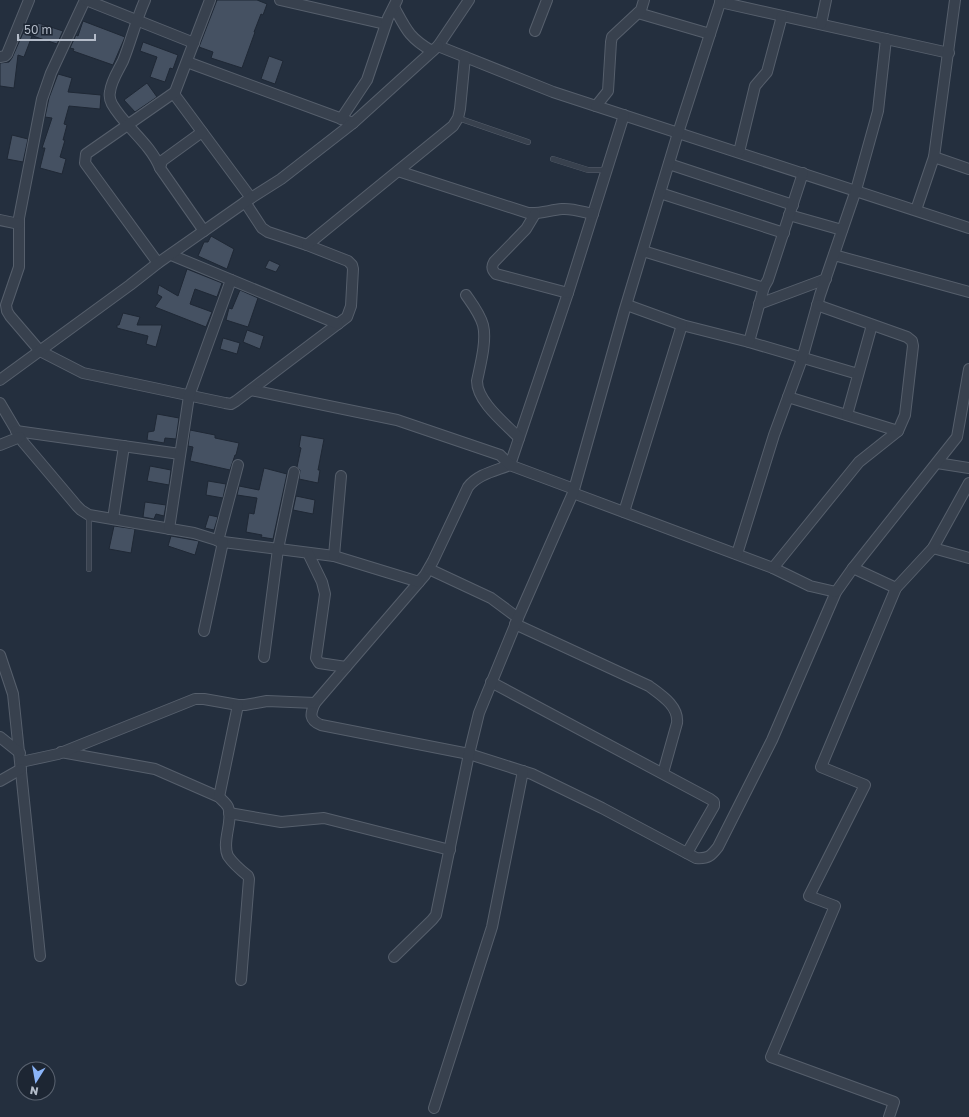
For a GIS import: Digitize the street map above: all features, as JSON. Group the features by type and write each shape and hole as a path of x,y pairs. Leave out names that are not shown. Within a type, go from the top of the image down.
{"street":[{"path":"0,57 7,54 29,0"},
{"path":"174,94 202,132 248,200 262,228 268,232 348,261 352,265 353,269 351,306 347,317 231,404 88,374 40,351 7,311 8,299 19,267 19,224 46,84 86,0 194,43"},
{"path":"145,0 136,20 123,61 111,85 110,99 112,105 156,159 160,168 204,231"},
{"path":"158,263 85,163 86,154 174,94 210,0"},
{"path":"280,0 385,24"},
{"path":"0,380 134,283 158,263 248,200 281,179 353,123 435,49 469,0"},
{"path":"535,32 547,0"},
{"path":"596,106 608,91 612,37 641,10 644,0"},
{"path":"821,24 826,0"},
{"path":"916,210 934,157 956,0"},
{"path":"394,957 436,915 469,754 479,713 517,621 574,491 678,132 721,1 949,53"},
{"path":"340,119 367,80 385,24 395,3"},
{"path":"395,3 408,32 419,43 465,57 553,92 969,228"},
{"path":"638,13 710,34"},
{"path":"739,152 755,86 767,72 782,16"},
{"path":"737,554 774,435 802,358 817,305 856,190 878,110 886,39"},
{"path":"307,245 453,126 458,118 465,57"},
{"path":"187,62 353,123"},
{"path":"510,465 568,293 624,115"},
{"path":"160,168 162,161 202,132"},
{"path":"934,157 969,169"},
{"path":"669,164 793,205"},
{"path":"398,171 528,213 534,214 570,209 593,214"},
{"path":"749,342 764,286 768,280 804,173"},
{"path":"660,193 784,233"},
{"path":"534,214 526,229 494,262 492,270 496,274 568,293"},
{"path":"790,215 842,230"},
{"path":"0,220 19,224"},
{"path":"643,251 761,287 764,286"},
{"path":"171,255 338,324"},
{"path":"834,255 969,292"},
{"path":"759,304 826,279"},
{"path":"169,529 189,396 231,280"},
{"path":"466,295 476,310 483,327 484,336 476,388 483,400 519,438"},
{"path":"627,305 682,325 749,342 858,374"},
{"path":"773,568 859,462 898,431 905,415 913,346 912,341 907,337 817,305"},
{"path":"624,512 682,325"},
{"path":"847,415 872,325"},
{"path":"510,465 473,480 468,487 429,569 315,703 311,711 312,718 315,722 321,725 469,754 523,771 593,803 696,858 705,859 712,854 718,846 772,740 836,592 853,568 957,437 969,369"},
{"path":"251,390 406,422 500,455 510,465 624,512 773,568 810,586 836,592"},
{"path":"788,397 898,431"},
{"path":"0,403 18,434 77,506 89,515 194,533 221,541 334,556 419,582"},
{"path":"0,445 18,434 180,454"},
{"path":"112,519 124,446"},
{"path":"936,463 969,468"},
{"path":"204,631 221,541 238,465"},
{"path":"264,657 278,549 294,472"},
{"path":"334,556 342,476"},
{"path":"889,1117 894,1102 772,1057 835,906 809,896 865,785 821,768 896,588 933,548 969,483"},
{"path":"933,548 969,558"},
{"path":"308,553 324,588 325,594 316,658 317,661 323,663 346,667"},
{"path":"853,568 896,588"},
{"path":"429,569 491,598 517,621 649,686 661,695 673,707 678,717 663,773"},
{"path":"0,655 12,688 21,762 40,956"},
{"path":"491,682 663,773 714,802 714,806 687,853"},
{"path":"0,781 21,762 61,752 195,699 204,699 238,705 266,701 315,703"},
{"path":"219,797 238,705"},
{"path":"0,737 21,762"},
{"path":"61,752 155,769 219,797 228,806 229,813 226,843 228,856 248,876 249,880 241,980"},
{"path":"434,1108 492,927 523,771"},
{"path":"229,813 281,822 324,818 450,850"}],"lane":[{"path":"458,118 528,142"},
{"path":"553,159 588,170 606,170"},
{"path":"89,515 89,569"}],"building":[{"path":"217,0 257,0 267,4 263,15 261,14 242,68 211,58 213,52 199,47"},
{"path":"83,21 125,37 113,65 73,51 74,49 70,48 76,35 78,36"},
{"path":"38,23 63,31 57,44 33,36"},
{"path":"23,33 32,36 24,57 18,55 14,88 0,86 0,63 9,62"},
{"path":"143,42 178,55 173,69 170,68 165,82 150,77 157,57 140,51"},
{"path":"269,56 283,61 275,84 261,79"},
{"path":"58,74 72,78 68,92 101,95 100,109 69,106 64,124 67,125 63,140 65,140 60,157 66,159 62,174 40,168 45,148 42,148 52,118 45,117 49,98"},
{"path":"147,83 157,97 135,112 124,100"},
{"path":"12,135 28,139 23,162 7,159"},
{"path":"211,236 234,249 227,269 198,256 204,242 208,242"},
{"path":"269,260 280,265 276,272 265,268"},
{"path":"187,269 222,283 217,297 195,289 190,304 212,312 206,327 155,307 162,297 157,294 159,285 178,296"},
{"path":"240,290 258,298 248,327 226,320 229,308 232,309"},
{"path":"123,313 140,317 137,325 162,325 156,347 146,344 148,336 117,328"},
{"path":"247,330 264,336 260,349 243,342"},
{"path":"223,338 240,343 237,354 220,349"},
{"path":"157,414 179,418 176,439 165,438 164,443 147,440 148,432 154,431"},
{"path":"190,430 215,435 215,438 239,443 230,470 190,461 193,447 188,446"},
{"path":"301,435 324,439 318,470 320,470 318,483 299,479 300,470 297,467 301,448 299,447"},
{"path":"150,466 171,470 169,485 147,481"},
{"path":"264,468 287,474 273,539 246,532 249,513 254,514 257,498 237,495 239,486 259,490"},
{"path":"208,481 226,484 223,498 206,495"},
{"path":"296,496 315,500 313,514 293,510"},
{"path":"145,502 166,505 164,516 156,514 154,519 143,517"},
{"path":"209,515 218,517 214,530 205,528"},
{"path":"114,526 135,529 131,553 109,549"},
{"path":"171,536 199,541 195,555 168,546"}]}
